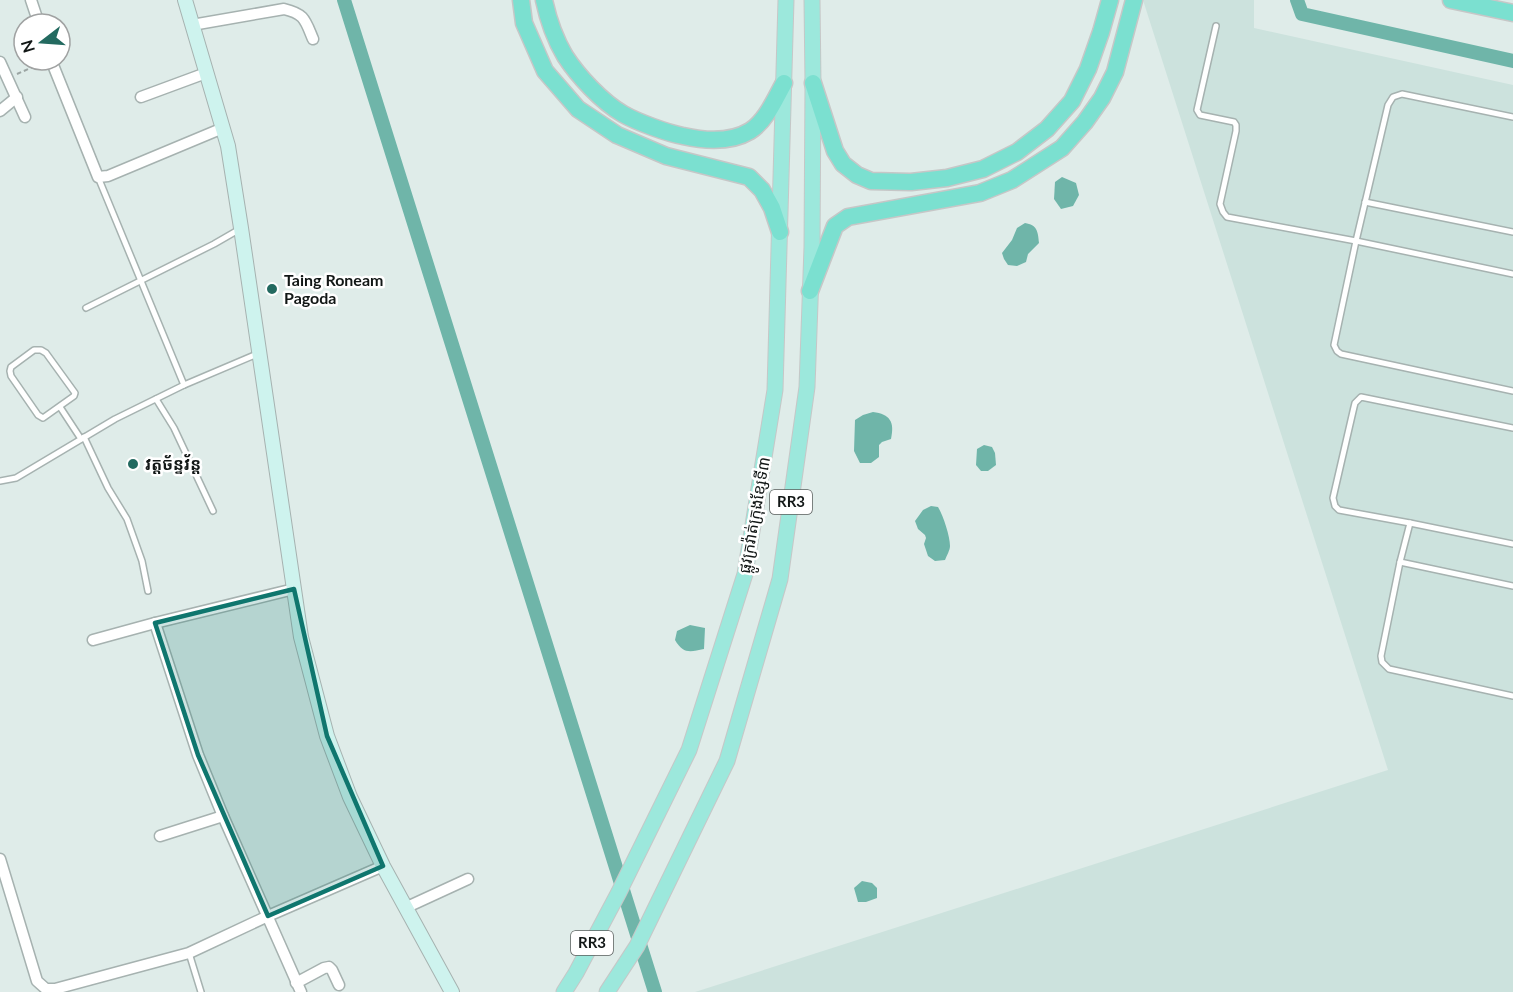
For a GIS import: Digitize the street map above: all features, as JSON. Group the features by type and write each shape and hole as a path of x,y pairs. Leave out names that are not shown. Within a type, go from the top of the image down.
{"highway":[{"path":"520,0 524,23 545,71 578,109 617,135 666,156 749,177 762,190 772,208 780,232"},
{"path":"544,0 565,55 601,98 623,114 674,134 715,141 750,131 763,120 784,83"},
{"path":"813,83 835,152 843,164 857,175 871,181 911,182 947,178 983,170 1017,152 1047,129 1072,101 1088,69 1110,0"},
{"path":"810,291 836,226 848,217 980,193 1012,180 1062,148 1102,98 1115,72 1134,0"},
{"path":"1451,0 1513,13"}],"main road":[{"path":"185,0 228,146 301,637 327,736 350,797 383,866 452,992"},
{"name":"ផ្លូវក្រវ៉ាត់ក្រុងខ្សែទី៣","path":"564,992 622,885 688,750 745,574 775,390 786,0"},
{"name":"ផ្លូវក្រវ៉ាត់ក្រុងខ្សែទី៣","path":"607,992 638,946 727,761 780,579 807,387 813,83 812,0"}],"street":[{"path":"192,25 284,9 297,12 304,18 313,39"},
{"path":"0,62 25,117"},
{"path":"56,72 98,177 108,176 223,128"},
{"path":"141,97 206,73"},
{"path":"0,111 17,97"},
{"path":"93,640 294,589"},
{"path":"155,623 198,754 299,987 328,967 332,970 339,985"},
{"path":"160,836 223,816"},
{"path":"0,859 37,981 46,989 55,989 189,953 383,866"},
{"path":"405,908 468,879"}],"lane":[{"path":"1216,26 1197,110 1200,115 1234,122 1236,125 1220,204 1227,217 1513,274"},
{"path":"1513,117 1402,94 1393,97 1388,105 1334,345 1341,354 1513,391"},
{"path":"98,177 184,385"},
{"path":"1365,202 1513,232"},
{"path":"86,308 141,282 242,228"},
{"path":"40,350 46,353 75,393 60,408 45,417 38,415 11,376 11,367 34,351 40,350"},
{"path":"0,481 16,478 115,419 184,385 259,354"},
{"path":"1513,428 1361,397 1355,403 1333,498 1339,510 1513,544"},
{"path":"156,399 174,428 213,511"},
{"path":"60,408 82,438 127,519 142,561 148,591"},
{"path":"1410,523 1381,656 1382,662 1389,669 1513,696"},
{"path":"1400,562 1513,586"},
{"path":"189,953 201,992"}],"path":[{"path":"7,78 22,72"}],"highlighted area":[{"path":"294,589 327,736 383,866 268,916 198,755 155,623"}],"shaded area":[{"path":"1143,0 1254,0 1254,28 1513,85 1513,992 695,992 1388,770"},
{"path":"1062,177 1076,183 1079,195 1073,206 1061,209 1054,199 1055,182"},
{"path":"1025,223 1036,229 1039,243 1028,254 1026,262 1017,266 1008,265 1002,253 1012,240 1017,228"},
{"path":"873,412 884,415 890,420 891,439 879,445 879,457 871,463 860,463 854,451 855,420"},
{"path":"984,445 992,447 995,453 996,465 988,471 981,471 976,465 977,449"},
{"path":"931,506 938,507 948,531 950,548 945,560 935,561 928,556 924,544 925,535 918,529 915,521 923,510"},
{"path":"690,625 705,628 704,649 687,651 681,648 675,640 677,631"},
{"path":"862,881 872,883 877,888 877,898 858,902 854,888"}],"waterway":[{"path":"344,0 655,992"},
{"path":"1297,0 1302,14 1513,61"}],"place":[{"name":"Taing Roneam Pagoda","path":"272,289"},
{"name":"វត្តច័ន្ទវ័ន្ត","path":"133,464"}]}
